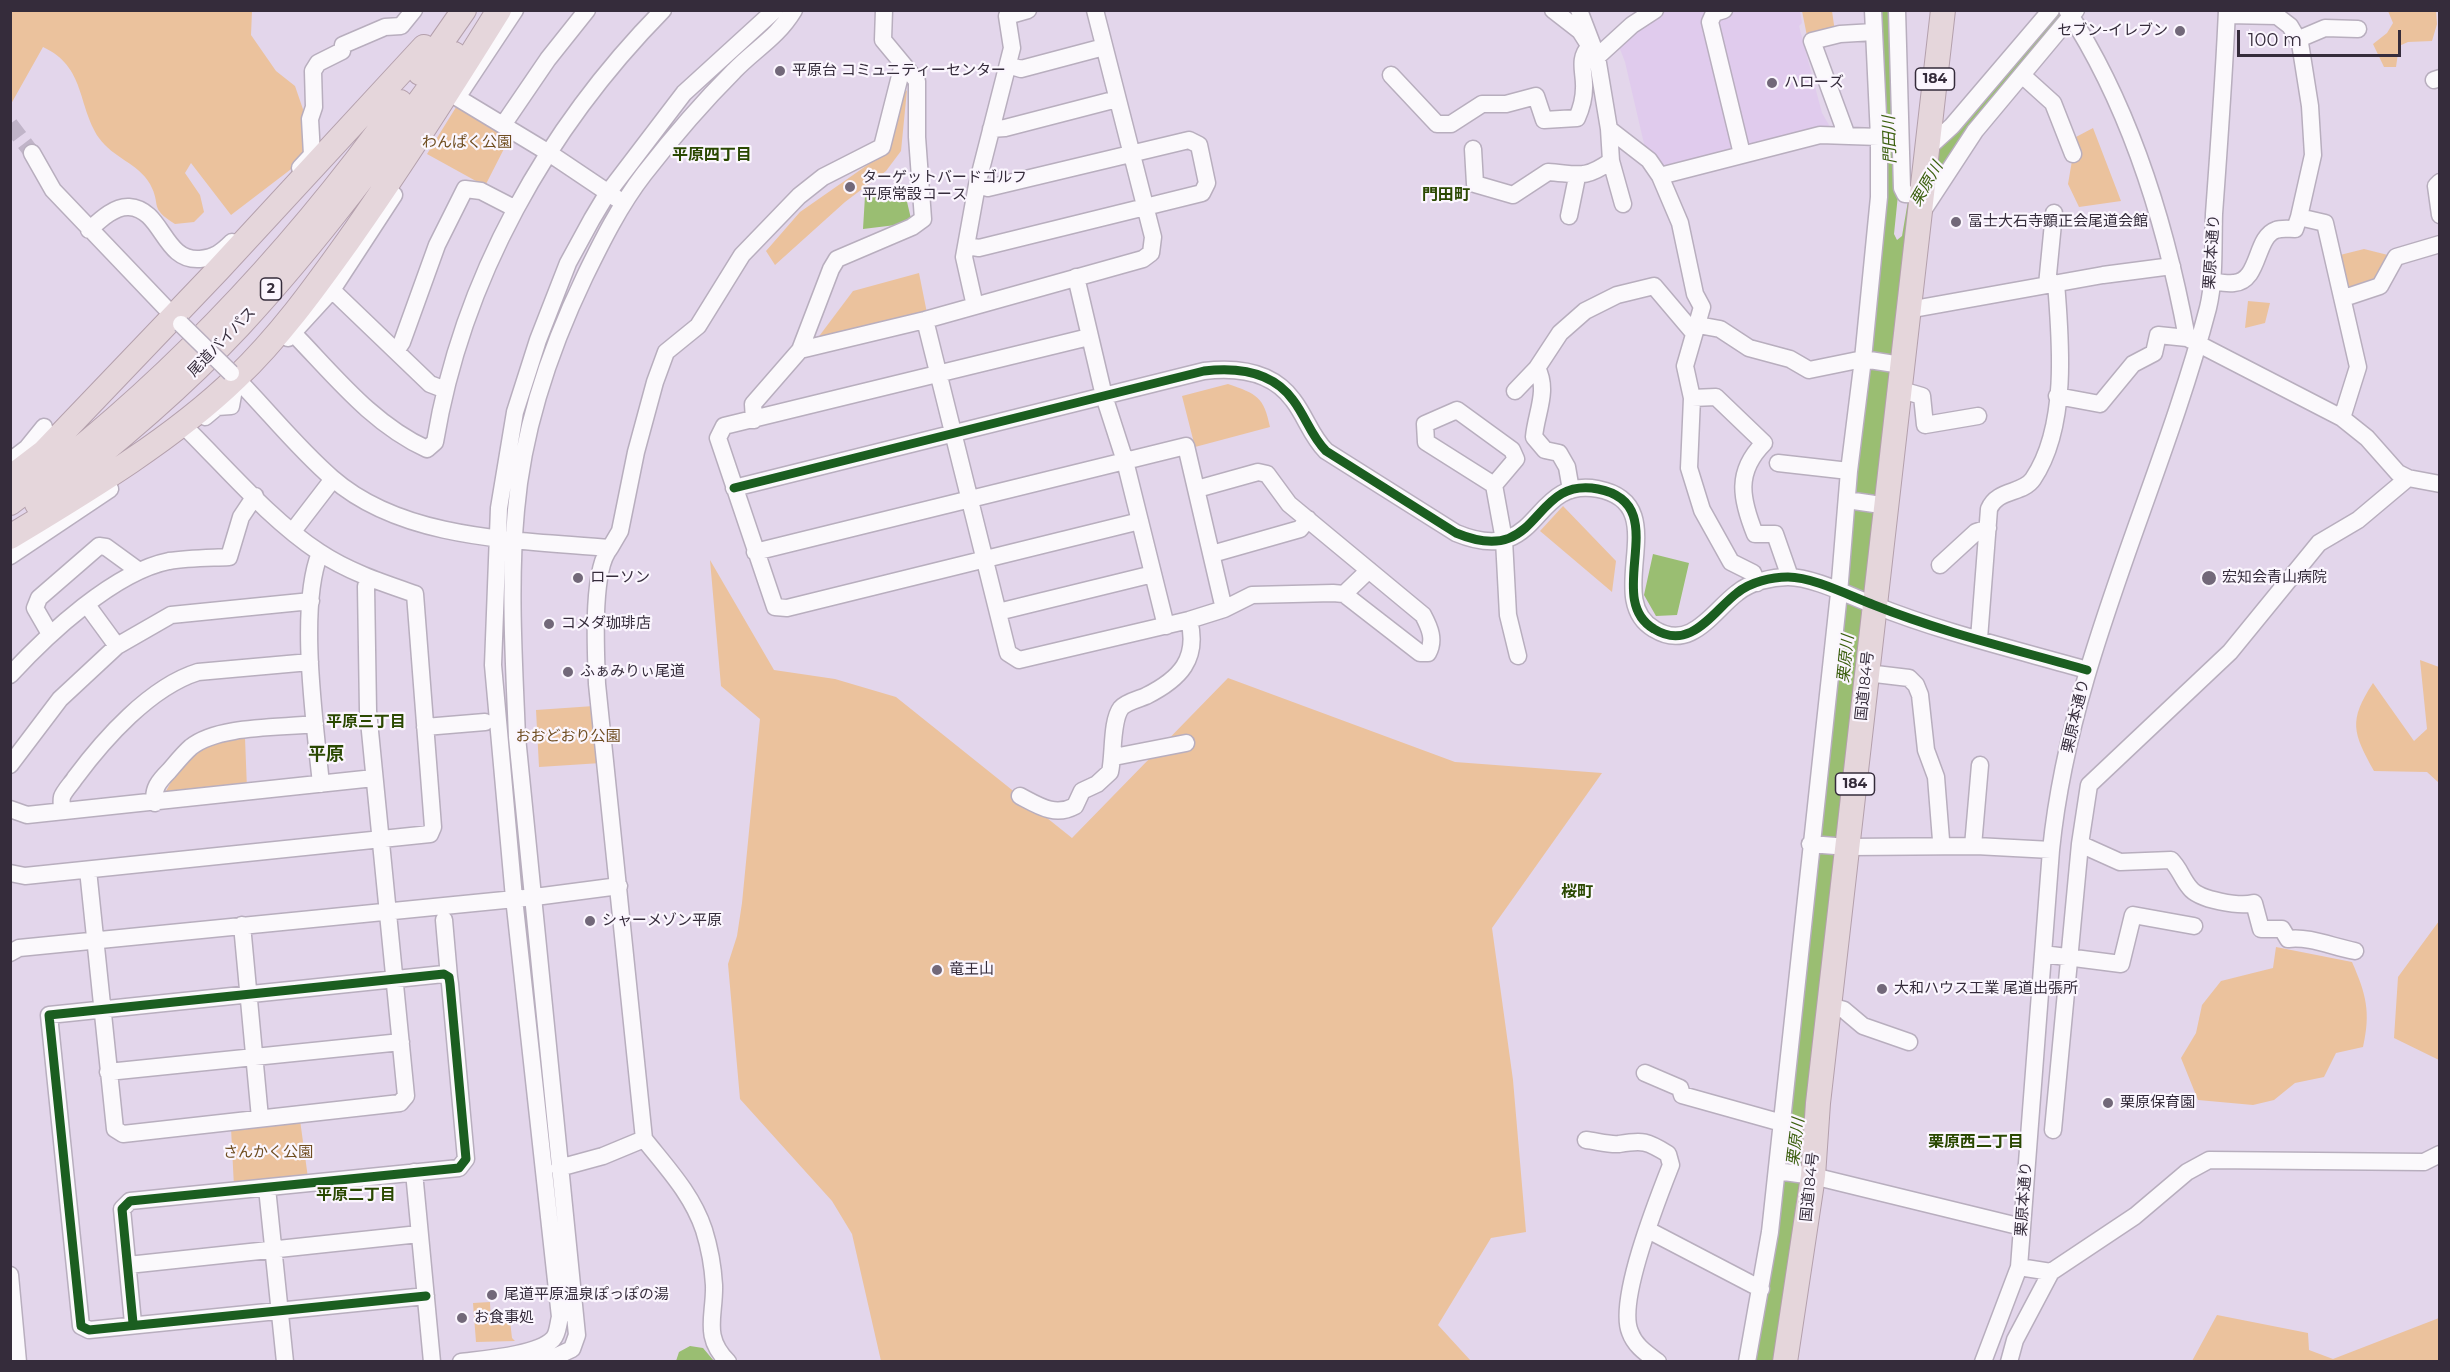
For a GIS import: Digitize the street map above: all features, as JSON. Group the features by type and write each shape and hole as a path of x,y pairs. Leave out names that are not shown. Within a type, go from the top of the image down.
{"highway":[{"path":"10,478 44,452 177,320 396,79 455,10"},
{"name":"尾道バイパス","path":"10,503 142,397 244,294 338,185 464,10"},
{"name":"尾道バイパス","path":"10,525 136,425 239,326 302,255 372,168 485,10"},
{"path":"10,537 60,507 186,421 298,311 399,169 499,10"},
{"name":"国道184号","path":"1785,1362 1830,1006 1844,847 1867,673 1870,603 1898,389 1897,365 1908,310 1919,203 1929,147 1943,10"}],"street":[{"path":"89,230 108,213 127,206 145,211 180,255 193,260 209,258 222,252 312,155 310,119 314,107 313,71 318,63 342,51 343,45 385,27 401,26 414,10"},
{"path":"234,375 259,367 332,290 515,10"},
{"path":"503,125 548,59 587,10"},
{"path":"293,333 361,404 399,436 427,449 435,442 444,389 480,285 514,208 595,88 631,43 663,10"},
{"path":"461,1362 545,1346 555,1337 560,1317 559,1168 535,897 527,847 517,735 513,649 514,541 523,454 544,374 574,299 603,238 625,202 682,126 736,69 778,34 794,10"},
{"path":"754,420 753,404 800,350 807,338 827,277 837,259 912,227 923,219 917,137 917,81 883,40 884,10"},
{"path":"975,306 964,257 977,185 1012,48 1007,16 1028,10"},
{"path":"800,350 925,320 1143,259 1151,253 1153,237 1095,10"},
{"path":"1553,10 1580,32 1594,49"},
{"path":"1579,10 1594,49 1609,129 1611,161 1623,204"},
{"path":"1391,75 1437,124 1450,124 1482,104 1506,104 1536,96 1544,120 1577,118 1584,86 1581,75 1584,52 1594,49 1655,10"},
{"path":"1724,10 1714,13 1710,22 1742,154"},
{"path":"1747,1362 1779,1171 1782,1123 1842,594 1851,500 1849,471 1866,360 1879,197 1879,137 1873,10"},
{"path":"1897,10 1902,188 1905,194 1919,203 2071,13 2111,89 2134,144 2172,266 2192,341"},
{"path":"1929,147 1952,126 2051,10"},
{"path":"2210,281 2233,284 2242,279 2256,262 2268,235 2275,230 2295,229 2313,155 2310,106 2299,39 2277,16 2227,13"},
{"name":"栗原本通り","path":"1983,1362 2019,1267 2051,850 2060,786 2087,670 2192,341 2209,305 2227,13"},
{"path":"516,1362 557,1356 572,1348 577,1335 559,1240 514,898 493,665 496,538 500,497 518,402 538,340 568,263 607,194 684,93 769,15 778,34"},
{"path":"2299,39 2325,28 2358,29"},
{"path":"1847,136 1812,41 1840,34 1874,32"},
{"path":"1008,65 1021,69 1104,48"},
{"path":"728,1362 717,1350 711,1336 714,1283 704,1232 690,1196 644,1139 595,647 599,575 604,554 620,531 636,452 655,382 666,352 698,326 742,255 784,210 823,177 882,147 903,64"},
{"path":"2022,75 2053,103 2073,154"},
{"path":"458,98 549,153 607,194 625,202"},
{"path":"991,129 1005,128 1117,99"},
{"path":"1609,129 1649,160 1660,176 1680,224 1695,294 1702,307 1685,366 1692,398 1689,468 1702,510 1731,562 1753,573 1757,583"},
{"path":"1660,176 1820,135 1879,137"},
{"path":"966,246 980,248 1145,208 1202,193 1207,183 1199,145 1190,140 988,188 977,185"},
{"path":"1473,149 1475,184 1504,195 1513,195 1548,172 1577,177 1592,174 1611,161"},
{"path":"32,153 53,190 89,230 234,375 333,479 389,512 424,525 514,541 610,548"},
{"path":"1569,216 1577,177"},
{"path":"2439,182 2436,186 2439,215"},
{"path":"396,351 402,342 437,244 465,189 481,191 514,208"},
{"path":"1980,639 1992,503 1998,497 2030,484 2044,463 2057,396 2062,350 2051,284 2054,213"},
{"path":"2299,217 2325,223 2344,298 2358,373 2342,418"},
{"path":"2344,298 2380,286 2396,257 2439,244"},
{"path":"1908,310 2051,284 2172,266"},
{"path":"1076,277 1104,396 1125,461 1166,626"},
{"path":"1515,391 1537,368 1560,333 1585,311 1626,292 1654,286 1695,328 1720,329 1749,348 1790,359 1809,370 1866,360 1897,365"},
{"path":"332,290 430,384 444,389"},
{"path":"925,320 1008,653 1018,660 1190,620 1224,609 1252,595 1344,594 1420,653 1428,653 1432,646 1430,628 1423,615 1289,504 1267,474 1258,472 1197,489"},
{"path":"2057,396 2100,404 2133,364 2154,353 2158,335 2192,341 2342,418 2367,438 2398,473 2408,478 2433,482 2430,488 2439,494"},
{"path":"1089,337 724,426 718,438 755,552 776,607 787,608 1140,521"},
{"path":"734,488 1204,371 1226,368 1258,374 1284,389 1294,402 1313,438 1326,452 1456,533 1478,542 1494,543 1514,537 1556,495 1583,488 1607,491 1625,503 1634,519 1638,538 1632,586 1633,603 1641,617 1654,630 1670,634 1688,633 1713,618 1739,591 1757,583 1790,577 1808,579 1842,594 1980,639 2087,670"},
{"path":"1537,368 1543,378 1544,392 1536,417 1534,437 1545,450 1559,453 1567,467 1571,490"},
{"path":"10,556 151,461 217,406 231,406 234,375"},
{"path":"1898,389 1922,396 1925,425 1978,416"},
{"path":"1692,398 1716,397 1764,443 1750,458 1744,476 1743,502 1755,534 1775,534 1790,577"},
{"path":"1494,485 1516,459 1512,450 1456,410 1425,424 1426,442 1494,485 1504,540 1508,615 1518,656"},
{"path":"10,461 27,448 44,427"},
{"path":"10,873 25,876 430,834 434,827 416,594 371,580 320,552 255,496 189,431"},
{"path":"755,552 1186,446 1224,609"},
{"path":"1778,463 1849,471"},
{"path":"2053,1130 2080,844 2088,785 2230,652 2319,543 2358,520 2408,478"},
{"path":"293,531 333,479"},
{"path":"10,675 50,634 87,605 139,571 169,561 229,557 241,517 255,496"},
{"path":"1851,500 1883,505"},
{"path":"1212,554 1300,529 1308,519"},
{"path":"1940,565 1976,532 1988,528"},
{"path":"50,634 35,608 39,598 99,546 106,547 139,571"},
{"path":"320,552 313,568 310,601 310,662 321,783"},
{"path":"1344,594 1369,570"},
{"path":"998,612 1153,574"},
{"path":"88,870 114,1129 123,1134 400,1103 406,1096 374,778 366,630 366,586 371,580"},
{"path":"10,765 60,699 117,646 171,615 310,601"},
{"path":"87,605 117,646"},
{"path":"1020,795 1047,810 1064,812 1075,806 1082,791 1097,784 1110,772 1114,757 1116,718 1122,707 1158,690 1176,678 1191,655 1194,639 1190,620"},
{"path":"62,811 62,797 92,755 121,724 155,696 186,676 198,672 310,662"},
{"path":"1867,673 1909,678 1916,685 1920,695 1926,750 1936,777 1943,846"},
{"path":"425,727 485,722"},
{"path":"155,803 153,794 160,780 192,747 208,737 223,733 315,724"},
{"path":"1114,757 1186,743"},
{"path":"1973,846 1980,765"},
{"path":"10,809 27,815 374,778"},
{"path":"2060,786 2086,792"},
{"path":"1813,844 1844,847 1973,846 2051,850"},
{"path":"2080,844 2120,862 2171,860 2179,868 2190,889 2198,894 2222,902 2254,903 2261,929 2282,929 2288,939 2303,937 2319,944 2355,951"},
{"path":"10,952 19,948 535,897 619,886"},
{"path":"2043,954 2121,964 2133,915 2194,926"},
{"path":"133,1323 122,1209 130,1201 459,1168 466,1159 444,920"},
{"path":"242,925 260,1118"},
{"path":"426,1296 133,1323 89,1330 81,1326 50,1015 444,974 449,977"},
{"path":"1830,1006 1844,1010 1863,1026 1909,1042"},
{"path":"108,1072 401,1042"},
{"path":"1645,1073 1680,1088 1682,1095 1782,1123"},
{"path":"559,1168 603,1156 644,1139"},
{"path":"1586,1140 1618,1144 1630,1140 1652,1144 1668,1154 1671,1165 1630,1283 1628,1330 1636,1345 1658,1362"},
{"path":"2009,1362 2015,1340 2050,1272 2136,1216 2187,1172 2209,1161 2424,1162 2439,1154"},
{"path":"1779,1171 1808,1175 2022,1227"},
{"path":"414,1172 432,1362"},
{"path":"267,1188 285,1362"},
{"path":"1648,1230 1761,1288"},
{"path":"128,1265 419,1234"},
{"path":"2019,1267 2050,1272"},
{"path":"10,1275 18,1362"}],"shaded area":[{"path":"1658,11 1800,11 1802,23 1799,26 1822,113 1833,132 1665,172 1645,148 1625,62 1618,44"}],"green space":[{"path":"11,11 252,11 251,35 276,71 295,86 306,118 310,147 303,160 231,215 191,163 185,173 200,195 204,212 194,222 175,224 158,210 153,191 145,177 111,151 99,138 74,76 57,55 43,47 11,104"},
{"path":"1802,11 1832,11 1835,32 1807,36"},
{"path":"2388,11 2436,11 2437,24 2432,41 2408,42 2399,46 2396,67 2384,67 2373,44 2387,33 2393,23"},
{"name":"ターゲットバードゴルフ 平原常設コース","path":"907,90 901,151 886,171 845,202 775,265 766,251 800,212 886,152 900,98"},
{"name":"わんぱく公園","path":"458,104 510,137 485,186 427,154"},
{"path":"2093,128 2121,201 2079,207 2068,184 2076,137"},
{"path":"2364,249 2388,255 2383,276 2347,292 2336,256"},
{"path":"919,273 927,313 817,339 853,291"},
{"path":"2248,301 2270,303 2265,323 2245,328"},
{"path":"1228,384 1258,398 1265,409 1270,427 1195,447 1182,396"},
{"path":"1563,506 1616,561 1612,592 1540,531"},
{"path":"710,560 774,670 835,679 896,697 1072,838 1228,678 1455,762 1602,773 1492,928 1513,1080 1526,1232 1491,1238 1438,1325 1471,1361 881,1361 852,1234 832,1201 740,1099 728,964 737,936 742,903 760,719 721,686"},
{"path":"2420,660 2439,667 2439,783 2427,772 2374,771 2361,747 2356,727 2360,707 2373,683 2414,741 2427,729"},
{"name":"おおどおり公園","path":"594,706 601,763 539,767 536,710"},
{"path":"245,738 247,789 161,800 176,773 203,745"},
{"path":"2439,921 2439,1060 2394,1038 2398,977"},
{"path":"2276,947 2352,962 2366,1003 2367,1023 2363,1047 2336,1053 2324,1077 2295,1083 2274,1100 2253,1105 2198,1100 2181,1058 2196,1033 2202,1005 2221,981 2273,968"},
{"name":"さんかく公園","path":"300,1120 308,1178 234,1187 231,1128"},
{"path":"490,1302 491,1322 510,1321 512,1338 515,1341 476,1342 473,1303"},
{"path":"2217,1315 2308,1333 2309,1350 2333,1359 2439,1318 2439,1361 2192,1361"}],"water":[{"path":"1877,11 1892,11 1899,185 1894,234 1897,240 1902,236 1908,201 1940,146 2059,11 2069,11 1906,227 1868,583 1861,614 1863,621 1803,1170 1773,1361 1752,1362 1869,365"},
{"path":"904,189 912,223 863,229 865,196"},
{"path":"1653,554 1689,563 1677,615 1656,616 1644,595"},
{"path":"690,1346 703,1348 714,1361 676,1361 679,1352"}],"tunnel":[{"path":"10,124 32,153"}],"cycle path":[{"path":"734,488 1204,371 1242,371 1265,377 1285,390 1298,406 1316,439 1326,451 1456,533 1484,541 1505,539 1521,531 1559,495 1576,489 1598,489 1621,498 1632,513 1636,532 1634,596 1640,615 1654,629 1667,635 1679,636 1700,626 1748,586 1768,579 1788,577 1820,583 1900,615 1952,632 2087,670"},
{"path":"133,1323 122,1209 130,1201 459,1168 466,1159 450,984 449,977 444,974 49,1015 81,1326 89,1330 426,1296"}],"place":[{"name":"セブン-イレブン","path":"2180,31"},
{"name":"平原台 コミュニティーセンター","path":"780,71"},
{"name":"ハローズ","path":"1772,83"},
{"name":"ターゲットバードゴルフ 平原常設コース","path":"850,187"},
{"name":"冨士大石寺顕正会尾道会館","path":"1956,222"},
{"name":"ローソン","path":"578,578"},
{"name":"宏知会青山病院","path":"2209,578"},
{"name":"コメダ珈琲店","path":"549,624"},
{"name":"ふぁみりぃ尾道","path":"568,672"},
{"name":"シャーメゾン平原","path":"590,921"},
{"name":"竜王山","path":"937,970"},
{"name":"大和ハウス工業 尾道出張所","path":"1882,989"},
{"name":"栗原保育園","path":"2108,1103"},
{"name":"尾道平原温泉ぽっぽの湯","path":"492,1295"},
{"name":"お食事処","path":"462,1318"}],"district":[{"name":"平原四丁目","path":"712,155"},
{"name":"門田町","path":"1446,195"},
{"name":"平原三丁目","path":"366,722"},
{"name":"平原","path":"326,755"},
{"name":"桜町","path":"1577,892"},
{"name":"栗原西二丁目","path":"1976,1142"},
{"name":"平原二丁目","path":"356,1195"}],"water label":[{"name":"門田川","path":"1890,140"},
{"name":"栗原川","path":"1927,184"},
{"name":"栗原川","path":"1846,659"},
{"name":"栗原川","path":"1796,1142"}]}
